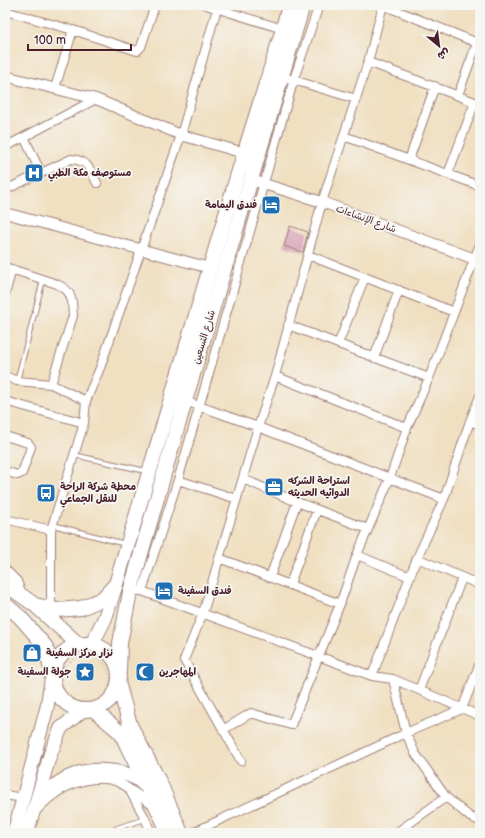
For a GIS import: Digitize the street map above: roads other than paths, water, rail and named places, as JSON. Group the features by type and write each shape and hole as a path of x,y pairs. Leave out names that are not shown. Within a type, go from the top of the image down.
{"highway":[{"name":"شارع التسعين","path":"85,644 105,618 116,584 289,5"},
{"name":"شارع التسعين","path":"119,679 120,643 136,591 185,401 257,181 288,78 303,5"},
{"path":"237,177 257,181"},
{"path":"5,584 85,644 102,647 110,653 116,662 130,725 160,783 181,833"},
{"path":"29,601 58,610 81,608 102,599 116,584"},
{"path":"5,604 20,616 46,647 54,688 60,699 70,707 104,705 113,698 119,679"},
{"path":"52,675 56,662 65,651 85,644"},
{"path":"93,706 121,733 169,833"},
{"path":"38,799 63,780 76,774 89,772 106,771 122,773 136,778 147,787"}],"main road":[{"path":"14,833 22,798 48,707 52,675"},
{"path":"27,833 50,755 61,728 93,706"}],"street":[{"path":"5,11 73,30 137,51 141,47 156,5"},
{"path":"206,5 218,7 283,29"},
{"path":"319,5 288,78 356,99"},
{"path":"241,761 184,660 203,613 274,376 322,202 368,62 383,5 478,43 458,95"},
{"path":"51,609 52,528 84,423 86,401 100,368 181,135 218,7"},
{"path":"55,88 73,30"},
{"path":"368,62 478,103 448,174"},
{"path":"5,76 96,99 181,135 244,153"},
{"path":"409,160 435,86"},
{"path":"5,147 96,99"},
{"path":"344,136 480,186"},
{"path":"24,137 41,173"},
{"path":"5,190 71,159 86,163 97,183"},
{"path":"257,181 200,405 178,480 136,591 203,613 372,676 393,679 480,716"},
{"name":"شارع الإنشاءات","path":"257,181 322,202 477,260"},
{"path":"5,213 210,268"},
{"path":"223,730 251,713 291,725 340,604 357,555 390,478 407,428 429,378 454,312 477,260 480,244"},
{"path":"308,255 454,312"},
{"path":"5,294 8,268 64,288 69,294 73,316 51,384"},
{"path":"338,344 365,277"},
{"path":"374,358 399,290"},
{"path":"288,325 429,378"},
{"path":"5,376 18,380 51,384 86,401"},
{"path":"274,376 407,428"},
{"path":"372,676 417,558 444,499 480,396"},
{"path":"5,401 84,423"},
{"path":"185,401 200,405 444,499"},
{"path":"470,421 480,425"},
{"path":"5,436 28,443 31,447 20,475 5,471"},
{"path":"243,479 297,502 368,529"},
{"path":"178,480 237,499"},
{"path":"270,577 297,502"},
{"path":"290,584 317,510"},
{"path":"5,519 52,528"},
{"path":"357,555 410,577"},
{"path":"219,558 340,604"},
{"path":"417,558 480,585"},
{"path":"5,569 17,581 29,601"},
{"path":"419,690 462,578"},
{"path":"192,833 406,733 462,709 480,662"},
{"path":"393,679 406,733 416,753 446,797 470,817 480,821"},
{"path":"32,816 50,797 79,783 99,779 117,782 157,808"},
{"path":"129,790 145,818 151,833"},
{"path":"5,795 22,798"},
{"path":"396,833 446,797"}],"lane":[{"path":"18,380 43,280"},
{"path":"74,455 150,471"},
{"path":"52,528 128,544"},
{"path":"110,833 117,828 145,818"}],"place":[{"name":"مستوصف مكة الطبي","path":"34,173"},
{"name":"فندق اليمامة","path":"271,205"},
{"name":"استراحة الشركه الدوائيه الحديثه","path":"274,487"},
{"name":"محطة شركة الراحة للنقل الجماعي","path":"46,493"},
{"name":"فندق السفينة","path":"164,591"},
{"name":"نزار مركز السفينة","path":"32,653"},
{"name":"جولة السفينة","path":"85,672"},
{"name":"المهاجرين","path":"145,672"}]}
